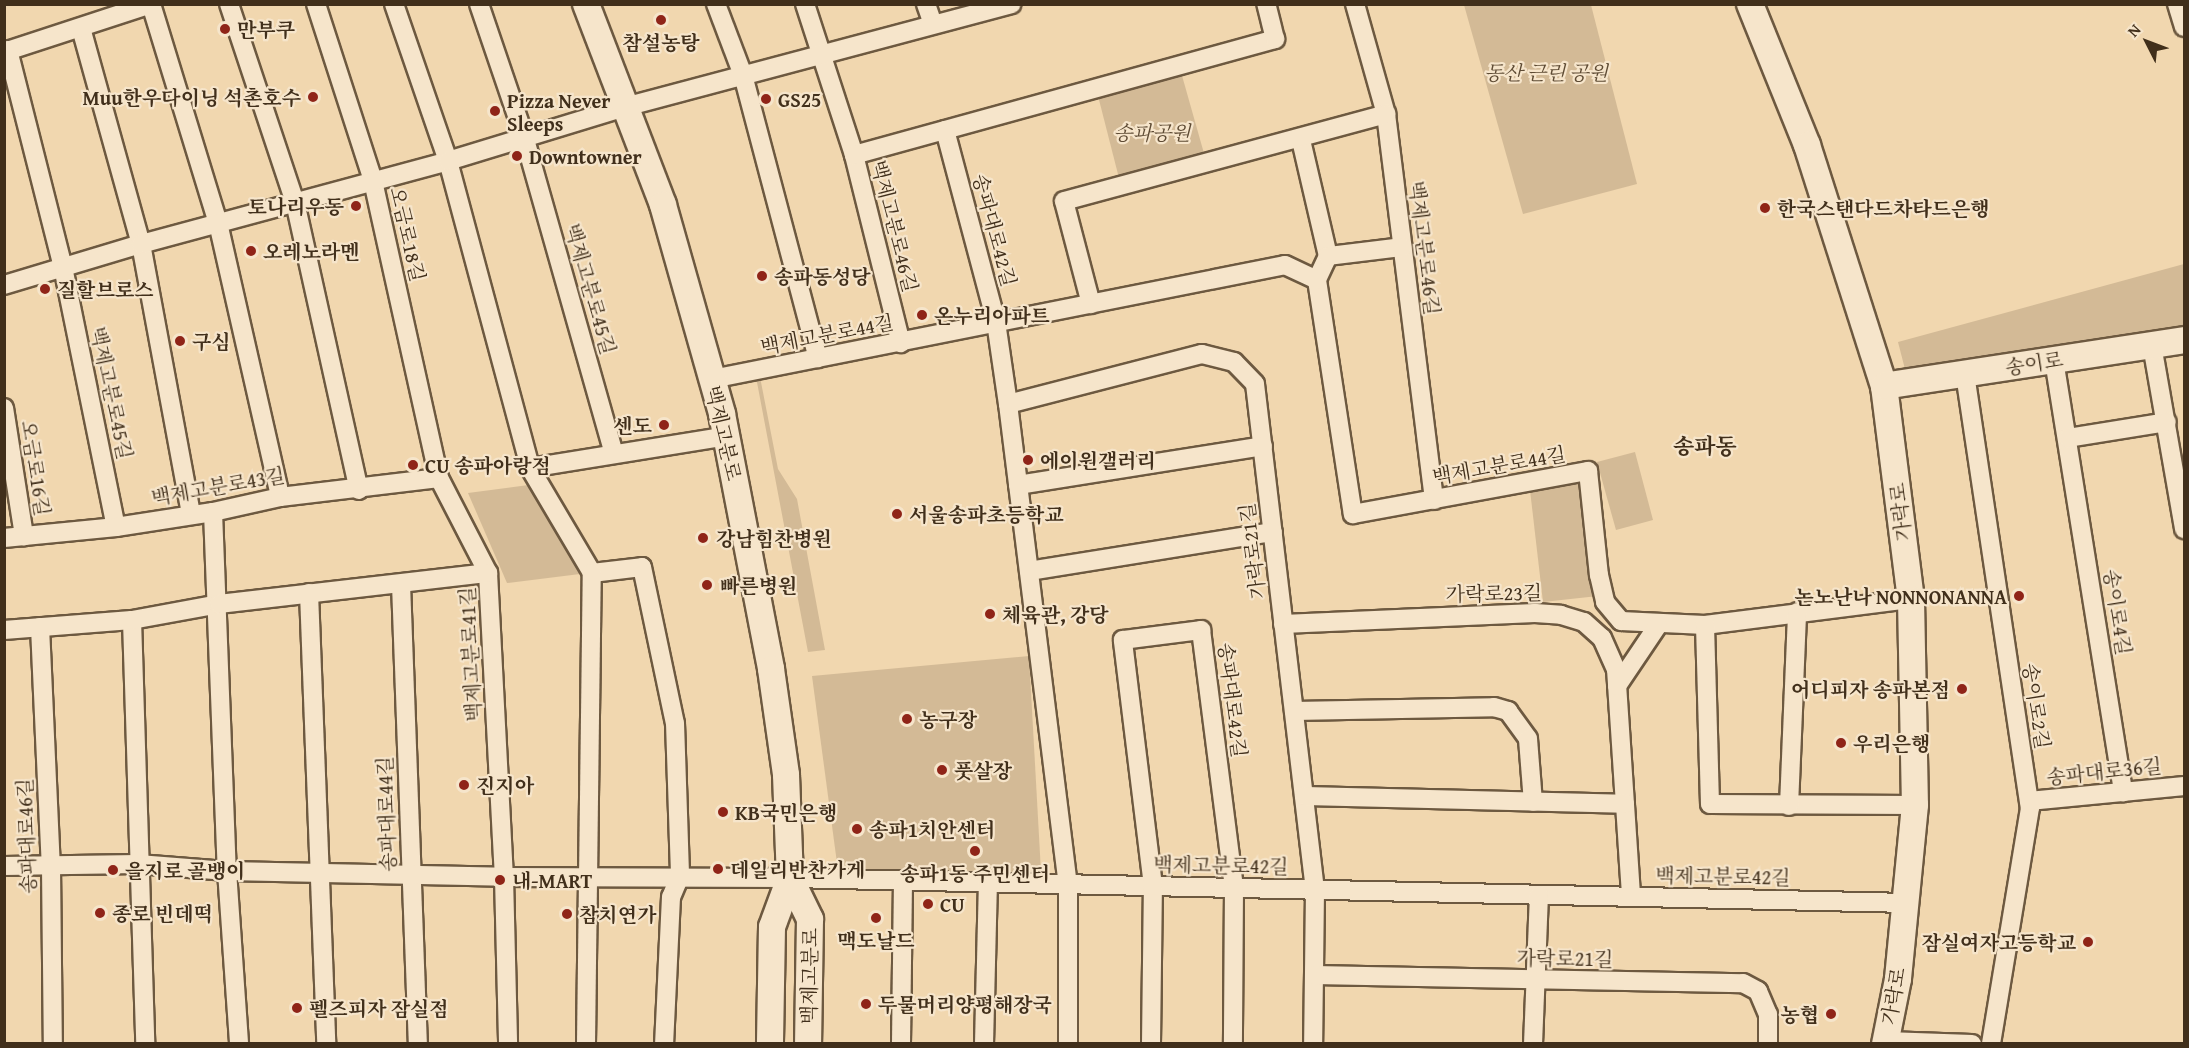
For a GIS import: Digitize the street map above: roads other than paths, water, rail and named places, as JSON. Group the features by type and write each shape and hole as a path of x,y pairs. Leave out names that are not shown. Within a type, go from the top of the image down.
{"street":[{"path":"6,51 151,4 218,223 280,497"},
{"path":"229,4 295,202 359,490"},
{"name":"오금로18길","path":"316,4 373,181 439,478 488,573"},
{"path":"394,4 448,161 530,468 592,573 591,876 586,1044"},
{"name":"백제고분로45길","path":"479,4 525,136 614,454"},
{"name":"백제고분로","path":"586,4 663,205 712,379 727,436 771,669 786,775 790,878 772,927 770,1044"},
{"path":"716,4 743,75 818,358"},
{"name":"백제고분로46길","path":"805,4 854,155 901,343"},
{"path":"926,4 933,24"},
{"path":"4,285 141,244 448,161 625,107 1012,4"},
{"name":"백제고분로46길","path":"854,155 1275,39 1266,4"},
{"name":"백제고분로46길","path":"1355,4 1386,114 1434,500"},
{"name":"가락로","path":"1750,4 1807,145 1884,386 1911,599 1916,805 1898,979 1885,1042 1972,1044"},
{"path":"2177,4 2184,27"},
{"path":"81,28 141,244 190,513"},
{"name":"백제고분로45길","path":"6,51 63,267 116,527"},
{"path":"1091,304 1064,201 1301,140 1386,114"},
{"name":"송파대로42길","path":"945,130 996,322 1008,404 1068,884 1068,1044"},
{"path":"1301,140 1328,256 1317,280"},
{"path":"1328,256 1402,247"},
{"name":"백제고분로44길","path":"712,379 1285,265 1317,280 1353,514 1588,471 1605,602 1621,621 1658,625 1705,625 1911,599"},
{"name":"송이로","path":"1884,386 2184,340"},
{"path":"2152,345 2184,529"},
{"name":"가락로21길","path":"1008,404 1202,354 1234,362 1255,384 1315,890 1313,1044"},
{"name":"송이로4길","path":"2054,360 2123,792"},
{"name":"송이로2길","path":"1965,374 2029,801 1991,1044"},
{"name":"오금로16길","path":"4,408 24,536"},
{"path":"2068,438 2167,422"},
{"path":"530,468 727,436"},
{"path":"1018,485 1263,446"},
{"name":"백제고분로43길","path":"4,538 116,527 190,513 213,512 280,497 359,490 439,478"},
{"path":"213,512 219,604 227,871 239,1044"},
{"path":"1029,571 1273,532"},
{"path":"592,573 642,567 675,723 680,876 671,897 664,1044"},
{"name":"백제고분로41길","path":"4,630 132,620 219,604 488,573 504,877 508,1044"},
{"name":"송파대로44길","path":"401,584 418,1044"},
{"path":"309,593 326,1044"},
{"path":"1789,806 1797,612"},
{"name":"가락로23길","path":"1283,624 1561,615 1584,622 1602,638 1616,669 1631,897"},
{"path":"132,620 145,1044"},
{"path":"1617,686 1658,625"},
{"path":"1705,625 1710,804 1916,805"},
{"name":"송파대로46길","path":"40,627 51,867 53,1044"},
{"name":"송파대로42길","path":"1150,1044 1153,886 1123,640 1201,630 1234,888 1233,1044"},
{"path":"1294,711 1494,707 1508,711 1528,739 1533,802"},
{"name":"송파대로36길","path":"2029,801 2184,786"},
{"path":"1304,796 1625,804"},
{"path":"4,866 138,864 227,871 411,872 504,877 790,878"},
{"name":"백제고분로","path":"790,878 810,919 808,1044"},
{"name":"백제고분로42길","path":"790,878 1906,903"},
{"path":"901,1044 903,882"},
{"path":"984,1044 988,883"},
{"path":"1533,1044 1539,895"},
{"name":"가락로21길","path":"1314,975 1743,983 1758,991 1768,1014 1768,1044"}],"place":[{"name":"참설농탕","path":"661,20"},
{"name":"만부쿠","path":"225,29"},
{"name":"Muu한우다이닝 석촌호수","path":"313,97"},
{"name":"GS25","path":"766,99"},
{"name":"Pizza Never Sleeps","path":"495,111"},
{"name":"Downtowner","path":"517,156"},
{"name":"토나리우동","path":"356,206"},
{"name":"한국스탠다드차타드은행","path":"1765,208"},
{"name":"오레노라멘","path":"251,251"},
{"name":"송파동성당","path":"762,276"},
{"name":"질할브로스","path":"45,289"},
{"name":"온누리아파트","path":"922,315"},
{"name":"구심","path":"180,341"},
{"name":"센도","path":"664,425"},
{"name":"에이원갤러리","path":"1028,460"},
{"name":"CU 송파아랑점","path":"413,465"},
{"name":"서울송파초등학교","path":"897,514"},
{"name":"강남힘찬병원","path":"703,538"},
{"name":"빠른병원","path":"707,585"},
{"name":"논노난나 NONNONANNA","path":"2019,596"},
{"name":"체육관, 강당","path":"990,614"},
{"name":"어디피자 송파본점","path":"1962,689"},
{"name":"농구장","path":"907,719"},
{"name":"우리은행","path":"1841,743"},
{"name":"풋살장","path":"942,770"},
{"name":"진지아","path":"464,785"},
{"name":"KB국민은행","path":"723,812"},
{"name":"송파1치안센터","path":"857,829"},
{"name":"송파1동 주민센터","path":"975,851"},
{"name":"데일리반찬가게","path":"718,869"},
{"name":"을지로 골뱅이","path":"113,870"},
{"name":"내-MART","path":"500,880"},
{"name":"CU","path":"928,904"},
{"name":"종로 빈데떡","path":"100,913"},
{"name":"참치연가","path":"567,914"},
{"name":"맥도날드","path":"876,918"},
{"name":"잠실여자고등학교","path":"2088,942"},
{"name":"두물머리양평해장국","path":"866,1004"},
{"name":"펠즈피자 잠실점","path":"297,1008"},
{"name":"농협","path":"1831,1014"}],"district":[{"name":"송파동","path":"1705,447"}],"park label":[{"name":"동산 근린 공원","path":"1546,72"},
{"name":"송파공원","path":"1152,132"}]}
